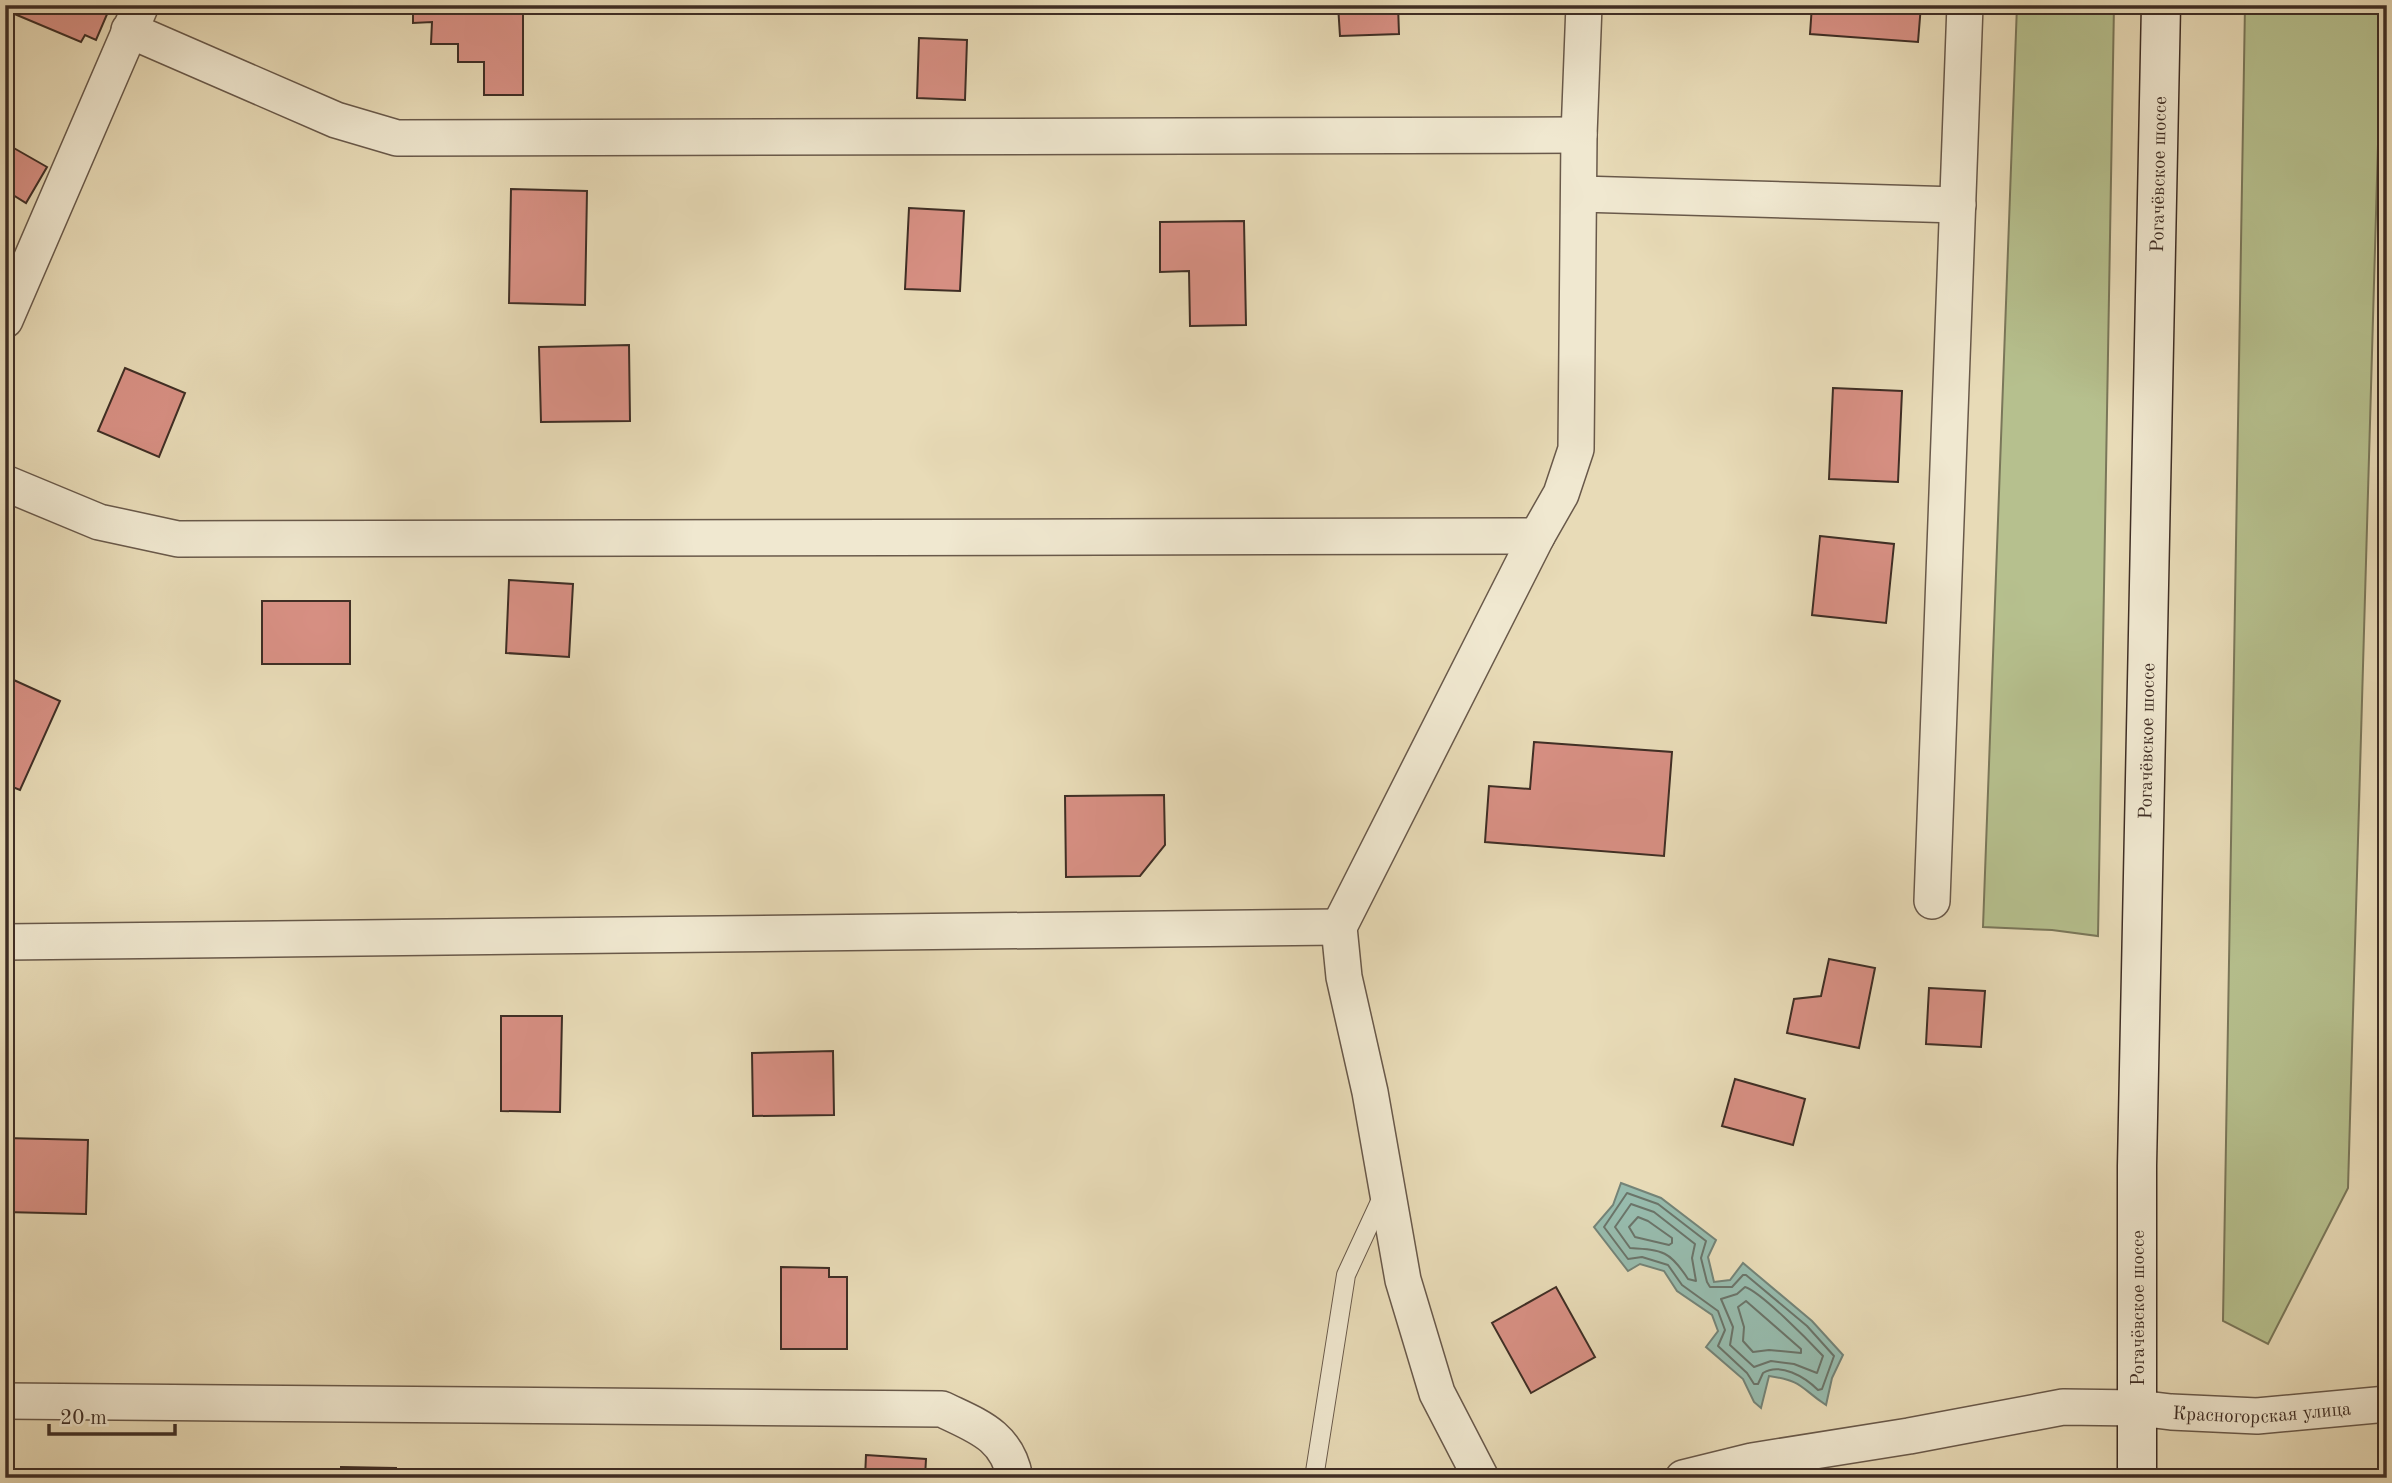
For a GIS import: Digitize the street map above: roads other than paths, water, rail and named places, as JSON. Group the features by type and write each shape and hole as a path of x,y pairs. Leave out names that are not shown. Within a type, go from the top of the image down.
{"main road":[{"name":"Рогачёвское шоссе","path":"2137,1478 2137,1153 2161,5"}],"street":[{"path":"1480,1478 1437,1393 1403,1280 1370,1092 1344,977 1339,927 1537,536 1561,494 1577,449 1579,135 1584,5"},
{"path":"1932,901 1965,5"},
{"path":"5,320 135,18 336,120 397,138 1579,135"},
{"path":"1580,194 1958,205"},
{"path":"5,483 99,522 178,539 1537,536"},
{"path":"5,942 1339,927"},
{"path":"5,1401 942,1409 988,1431 1012,1460 1016,1478"},
{"name":"Красногорская улица","path":"1683,1478 1752,1461 1909,1436 2063,1407 2138,1408 2256,1416 2387,1404"}],"lane":[{"path":"1314,1478 1346,1275 1387,1186"}],"water":[{"path":"1621,1183 1661,1198 1716,1240 1708,1257 1714,1282 1730,1280 1743,1263 1812,1321 1843,1355 1832,1378 1826,1405 1796,1383 1769,1376 1761,1408 1754,1402 1743,1379 1706,1347 1718,1331 1712,1315 1677,1291 1664,1271 1640,1264 1628,1271 1594,1227 1613,1205"}]}
